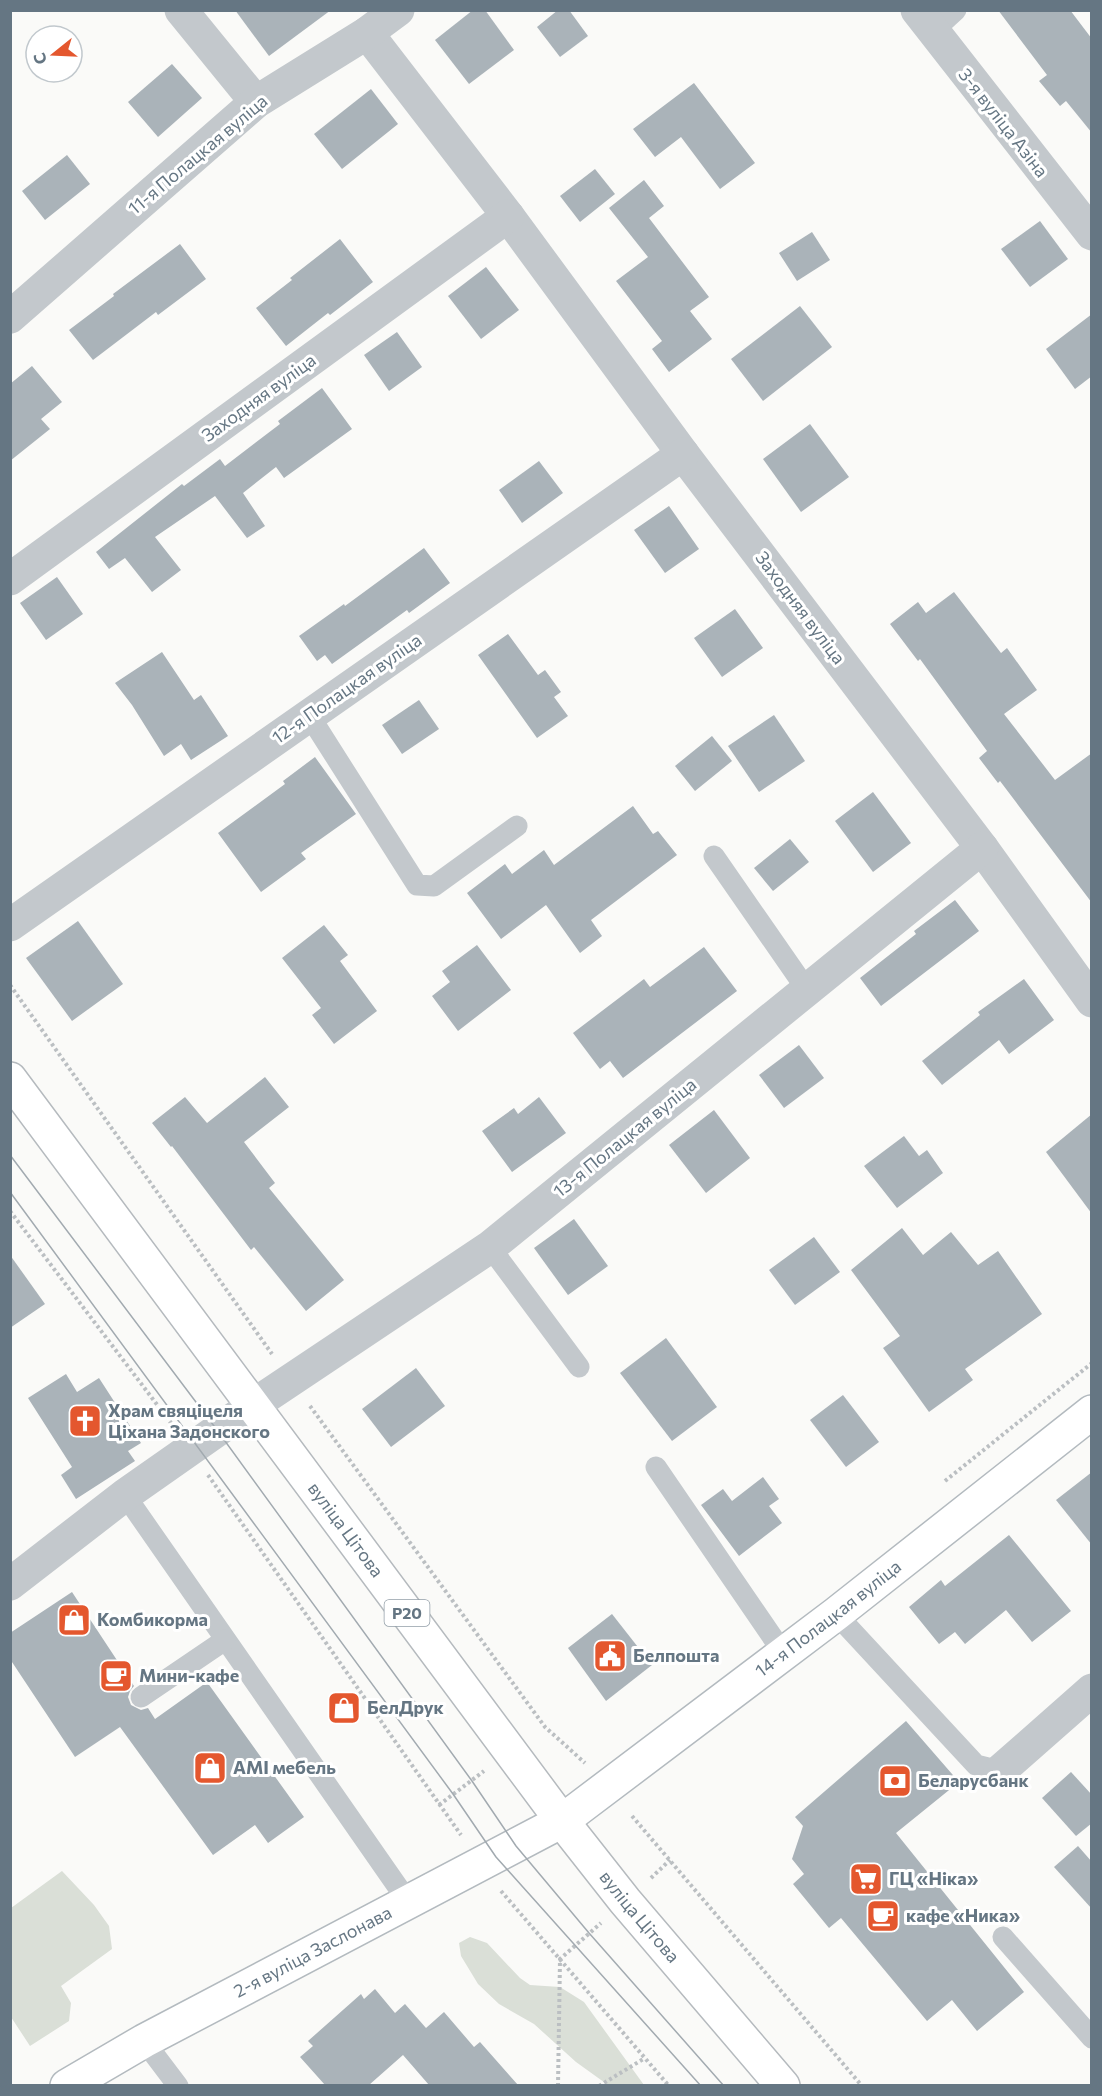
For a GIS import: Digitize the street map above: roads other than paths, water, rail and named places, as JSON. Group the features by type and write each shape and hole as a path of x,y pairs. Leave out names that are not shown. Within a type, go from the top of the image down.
{"main road":[{"name":"вуліца Цітова","path":"10,1079 562,1821 625,1901 783,2085"},
{"name":"14-я Полацкая вуліца","path":"562,1821 836,1614 1092,1412"},
{"name":"2-я вуліца Заслонава","path":"67,2085 144,2041 562,1821"}],"street":[{"path":"181,10 256,102"},
{"name":"11-я Полацкая вуліца","path":"10,316 256,102 367,33 398,10"},
{"name":"3-я вуліца Азіна","path":"924,21 1092,234"},
{"name":"Заходняя вуліца","path":"367,33 508,216 683,454 982,848 1092,1001"},
{"name":"Заходняя вуліца","path":"10,579 508,216"},
{"name":"12-я Полацкая вуліца","path":"10,924 683,454"},
{"name":"13-я Полацкая вуліца","path":"10,1584 125,1495 190,1449 490,1247 982,848"},
{"path":"1000,1771 1092,1690"}],"lane":[{"path":"924,21 956,10"},
{"path":"309,716 417,885 434,886 517,826"},
{"path":"714,856 807,990"},
{"path":"490,1247 579,1367"},
{"path":"656,1467 784,1654"},
{"path":"125,1495 409,1903"},
{"path":"836,1614 976,1765 1000,1771"},
{"path":"141,1697 225,1640"},
{"path":"1003,1937 1092,2038"},
{"path":"144,2041 178,2085"}],"tram line":[{"path":"10,1155 217,1430 472,1781 516,1846 589,1933 724,2086"},
{"path":"10,1192 453,1794 496,1857 701,2086"}],"place":[{"name":"Храм свяціцеля Ціхана Задонского","path":"85,1421"},
{"name":"Комбикорма","path":"74,1620"},
{"name":"Белпошта","path":"610,1656"},
{"name":"Мини-кафе","path":"116,1676"},
{"name":"БелДрук","path":"344,1708"},
{"name":"AMI мебель","path":"210,1768"},
{"name":"Беларусбанк","path":"895,1781"},
{"name":"ГЦ «Ніка»","path":"866,1879"},
{"name":"кафе «Ника»","path":"883,1916"}]}
